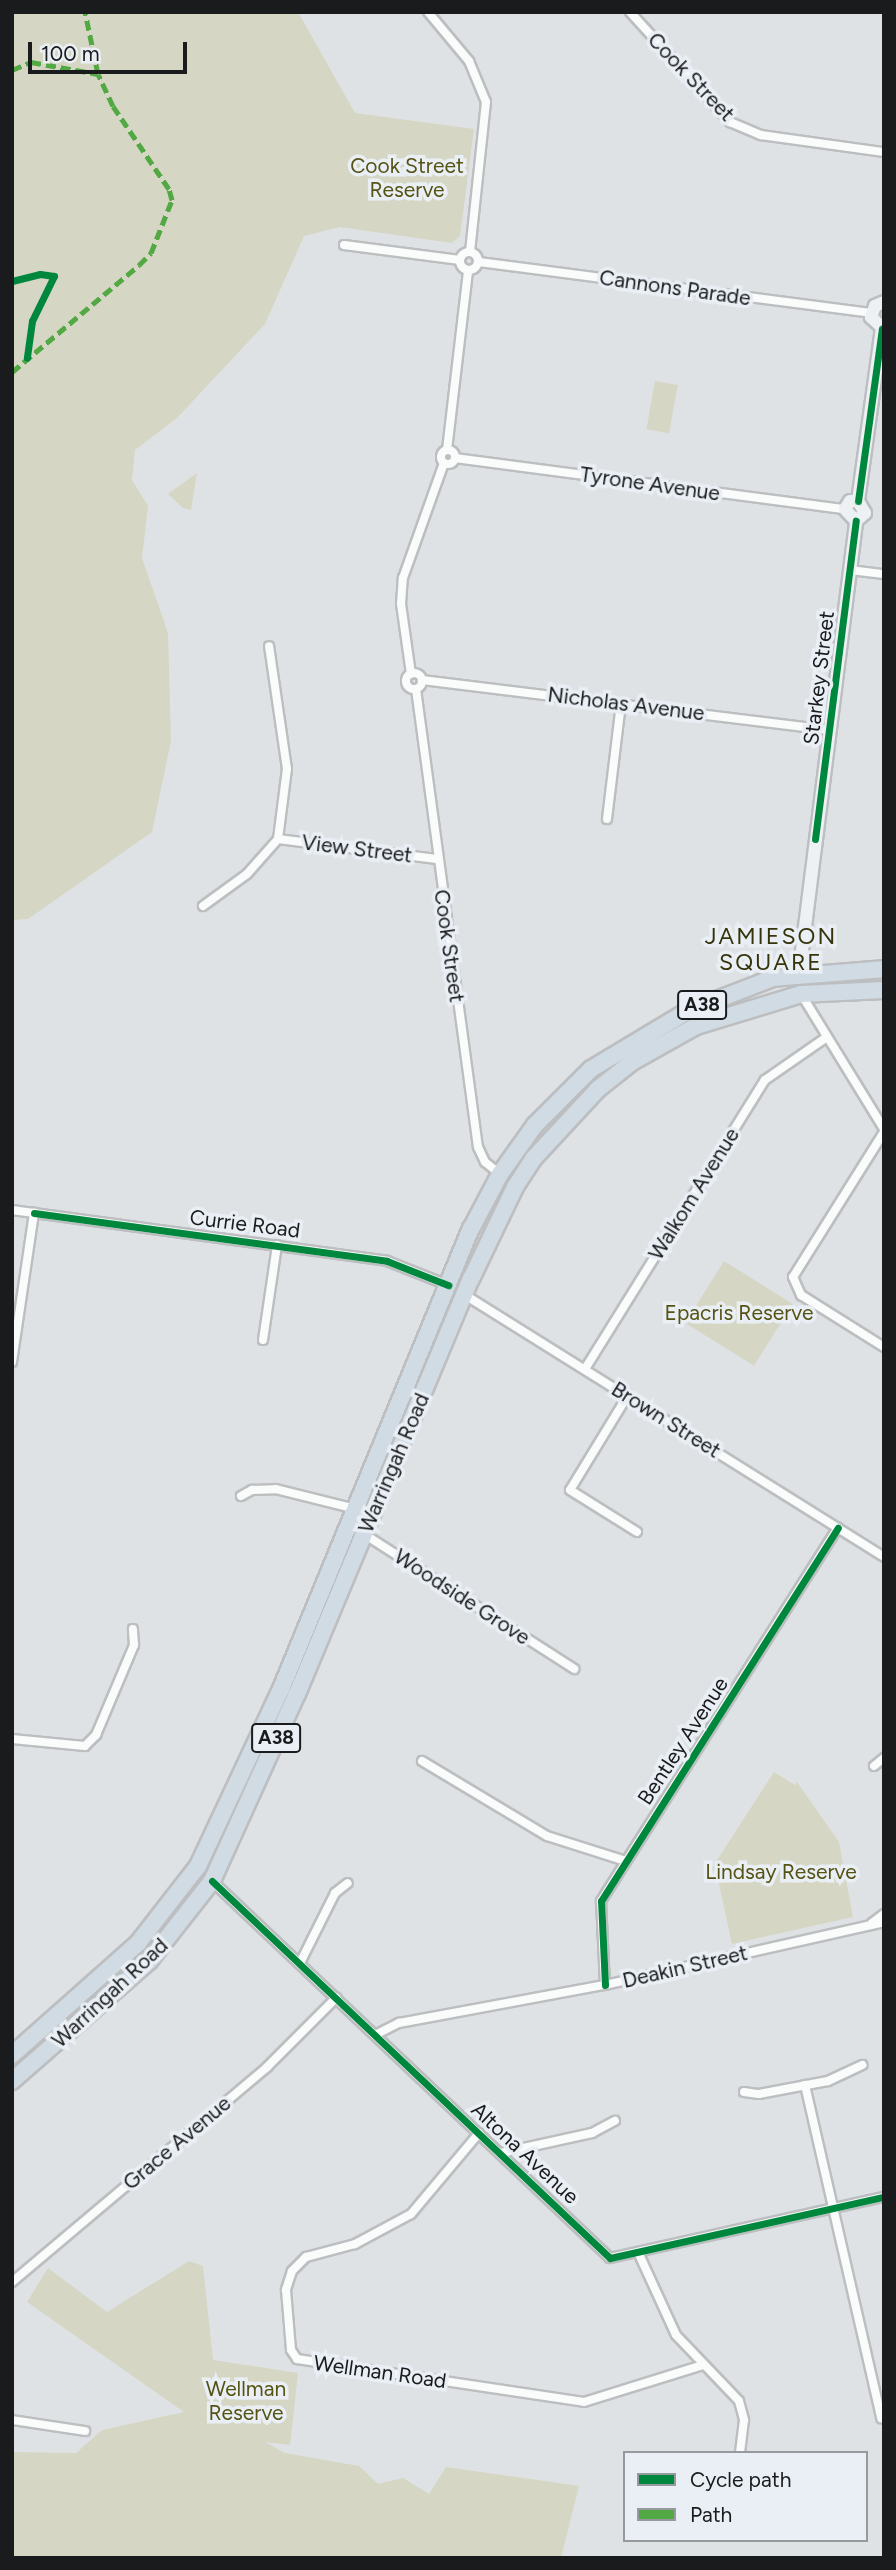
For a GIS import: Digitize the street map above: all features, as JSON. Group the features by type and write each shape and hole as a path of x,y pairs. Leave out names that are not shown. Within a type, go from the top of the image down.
{"highway":[{"name":"Warringah Road","path":"12,2056 138,1943 198,1866 232,1800 349,1528 448,1284 500,1174 568,1089 612,1054 734,991 799,974 884,970"},
{"name":"Starkey Street","path":"799,974 801,994"},
{"name":"Warringah Road","path":"12,2081 149,1961 212,1881 372,1516 465,1295 515,1187 562,1124 632,1062 719,1016 801,994 884,990"},
{"name":"Cook Street","path":"500,1174 515,1187"},
{"name":"Brown Street","path":"448,1284 465,1295"},
{"path":"356,1509 372,1516"},
{"name":"Woodside Grove","path":"349,1528 364,1534"},
{"name":"Altona Avenue","path":"198,1866 212,1881"}],"street":[{"path":"428,12 469,61 486,102 470,252 460,260"},
{"name":"Cook Street","path":"630,12 730,122 761,135 884,152"},
{"path":"344,244 460,260 468,271 447,450 441,457 444,463"},
{"path":"468,271 479,262 470,252"},
{"name":"Cannons Parade","path":"479,262 871,313"},
{"path":"856,521 845,509 850,501 858,501 883,329 872,321 871,313 884,302"},
{"path":"415,689 422,680 411,674 401,604 403,578 444,463 455,458 447,450"},
{"name":"Tyrone Avenue","path":"455,458 845,509"},
{"name":"Starkey Street","path":"799,974 856,521 865,513 858,501"},
{"path":"850,570 884,575"},
{"path":"203,906 247,874 278,839 287,769 269,646"},
{"name":"Cook Street","path":"411,674 406,682 415,689 478,1147 485,1162 500,1174"},
{"name":"Nicholas Avenue","path":"422,680 829,730"},
{"path":"607,819 621,704"},
{"name":"View Street","path":"278,839 437,859"},
{"path":"801,994 824,1039 884,1131 793,1277 801,1295 884,1347"},
{"name":"Walkom Avenue","path":"585,1369 765,1080 824,1039"},
{"name":"Currie Road","path":"12,1210 401,1264 448,1284"},
{"path":"12,1362 16,1315 34,1213"},
{"path":"263,1340 277,1245"},
{"name":"Brown Street","path":"465,1295 884,1557"},
{"path":"628,1395 570,1490 637,1532"},
{"path":"241,1496 276,1489 356,1509"},
{"name":"Bentley Avenue","path":"605,1985 601,1901 838,1528"},
{"name":"Woodside Grove","path":"364,1534 574,1669"},
{"path":"12,1739 85,1745 96,1735 134,1645 133,1629"},
{"path":"874,1766 884,1758"},
{"path":"422,1761 547,1836 626,1861"},
{"name":"Altona Avenue","path":"212,1881 610,2258 884,2197"},
{"path":"300,1963 335,1893 348,1883"},
{"name":"Deakin Street","path":"872,1923 884,1914"},
{"name":"Deakin Street","path":"375,2035 398,2023 605,1985 884,1922"},
{"name":"Grace Avenue","path":"12,2282 267,2067 336,1998"},
{"path":"744,2092 759,2094 805,2085 863,2065"},
{"path":"805,2085 835,2207 881,2418"},
{"path":"501,2153 592,2133 615,2121"},
{"name":"Wellman Road","path":"479,2133 411,2214 355,2244 306,2257 292,2271 286,2290 291,2350 297,2359 584,2402 703,2365"},
{"path":"638,2252 676,2335 739,2401 744,2420 740,2451"},
{"path":"12,2420 85,2431"}],"green space":[{"name":"Cook Street Reserve","path":"12,12 298,12 355,113 474,129 460,236 452,243 340,227 304,236 265,324 177,418 135,450 132,480 148,506 142,558 168,633 171,741 152,832 28,919 12,920"},
{"path":"655,381 678,385 669,433 646,429"},
{"path":"197,473 191,510 183,508 168,494"},
{"name":"Epacris Reserve","path":"724,1261 793,1304 754,1366 685,1323"},
{"name":"Lindsay Reserve","path":"774,1772 795,1785 797,1782 839,1842 853,1917 732,1944 716,1870 710,1871"},
{"name":"Wellman Reserve","path":"189,2261 203,2266 213,2360 298,2373 290,2445 265,2442 285,2453 359,2466 378,2484 403,2478 429,2494 446,2467 579,2486 561,2558 12,2558 12,2452 76,2453 102,2430 184,2412 27,2302 48,2268 107,2312"}],"marked path":[{"path":"12,372 151,253 172,200 169,189 113,106 98,74 85,12"},
{"path":"12,70 31,62 98,74"}],"cycle path":[{"path":"12,281 40,274 54,276 32,321 27,358"},
{"path":"858,501 882,329"},
{"path":"815,839 856,521"},
{"path":"34,1213 387,1261 448,1285"},
{"path":"605,1985 601,1901 838,1528"},
{"path":"212,1881 610,2258 884,2197"}],"district":[{"name":"JAMIESON SQUARE","path":"771,949"}]}
